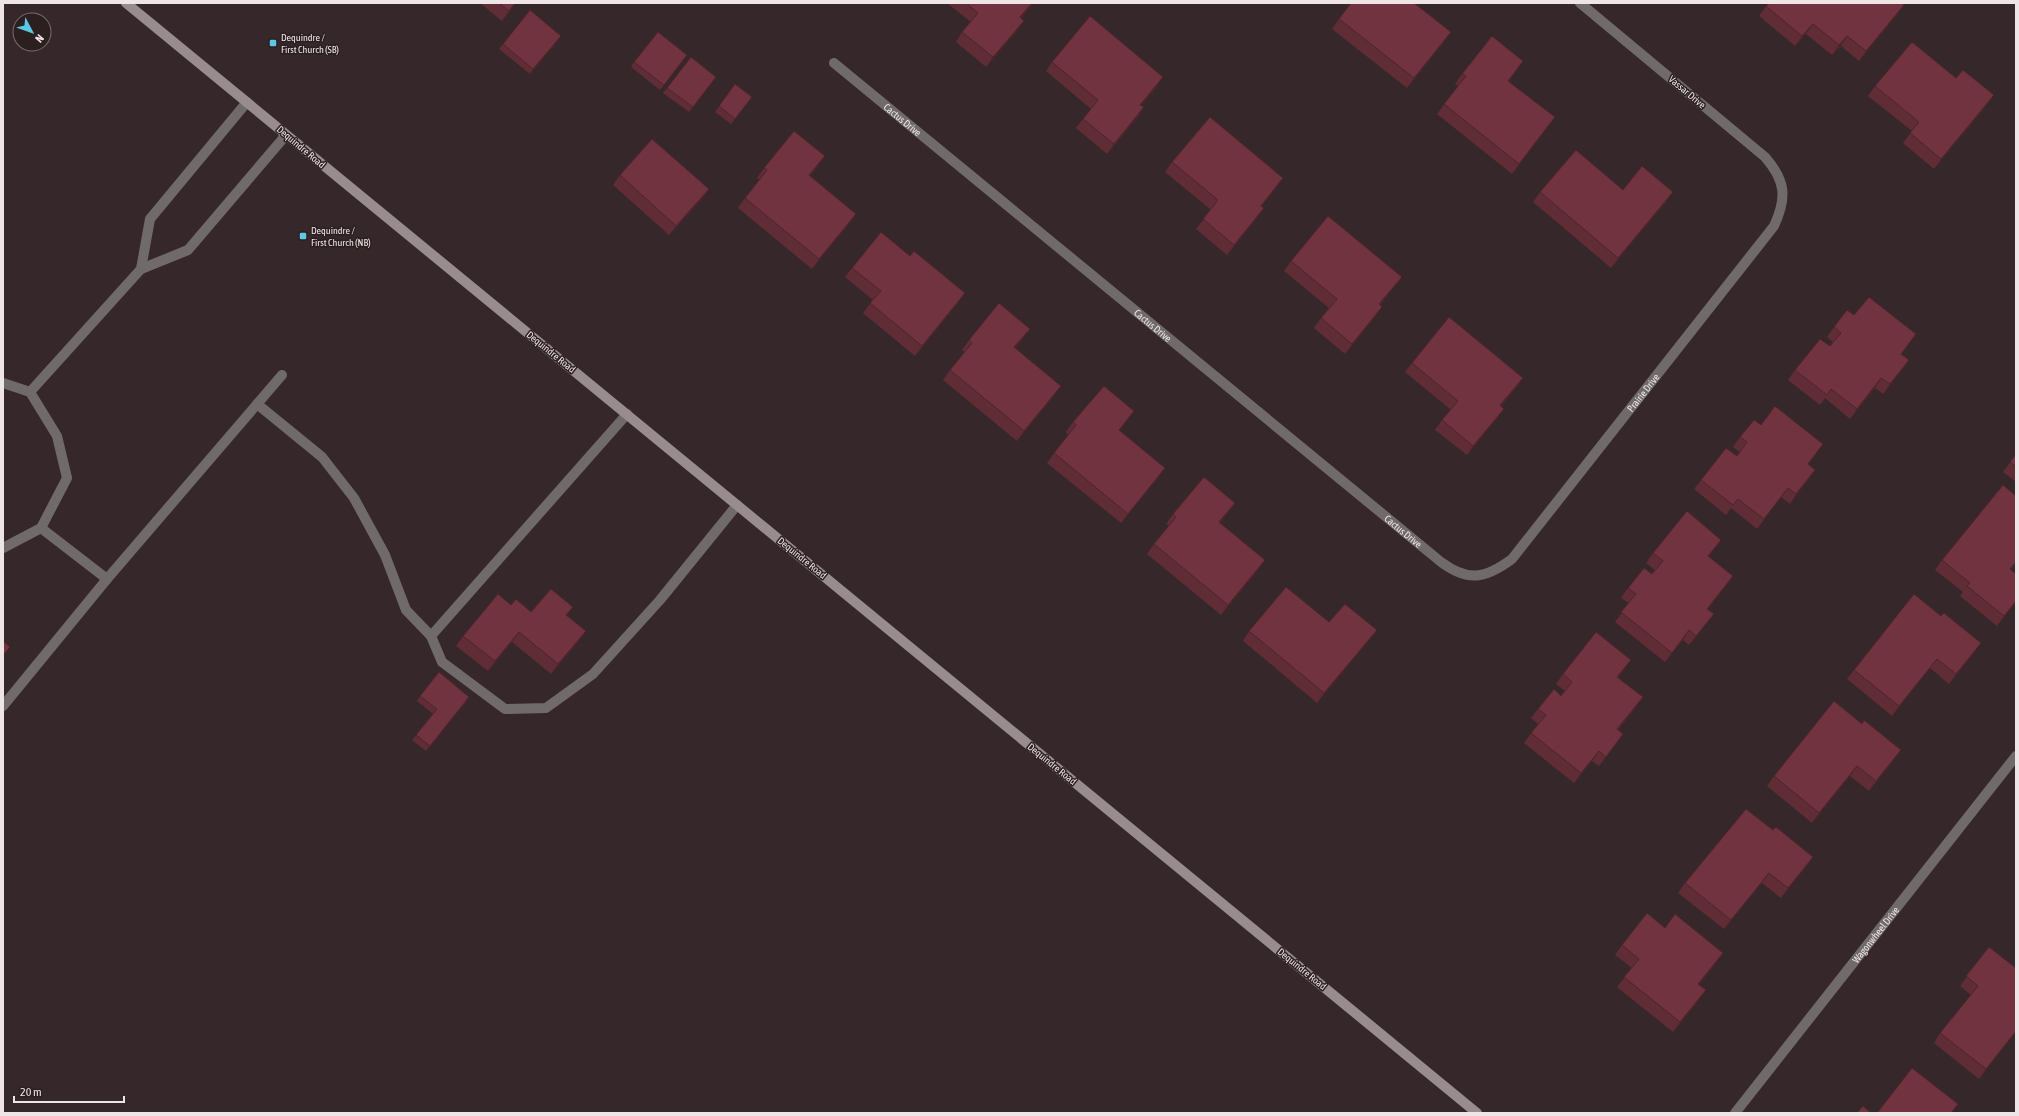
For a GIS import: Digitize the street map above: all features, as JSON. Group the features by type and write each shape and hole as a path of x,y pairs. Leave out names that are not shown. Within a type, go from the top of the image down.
{"main road":[{"name":"Dequindre Road","path":"126,3 1477,1113"}],"street":[{"name":"Vassar Drive","path":"1580,3 1765,157 1777,172 1783,190"},
{"name":"Cactus Drive","path":"834,63 1441,562 1454,571 1478,576"},
{"path":"141,269 150,219 247,102"},
{"path":"30,392 141,269 188,250 286,135"},
{"name":"Prairie Drive","path":"1478,576 1497,570 1512,559 1774,226 1782,208 1783,190"},
{"path":"3,706 107,579 282,374"},
{"path":"3,383 30,392 57,436 67,478 41,528 3,548"},
{"path":"256,404 322,457 354,498 385,555 406,610 431,636 442,662 505,709 546,708 593,674 660,600 737,505"},
{"path":"431,636 627,414"},
{"path":"41,528 107,579"},
{"name":"Wagonwheel Drive","path":"1735,1113 2016,756"}],"building":[{"path":"499,3 515,3 509,11"},
{"path":"966,3 1032,3 1020,17 1024,21 993,57 962,32 978,13"},
{"path":"1351,3 1414,3 1451,32 1414,78 1339,19"},
{"path":"1769,3 1902,3 1904,5 1866,51 1847,36 1839,45 1813,24 1802,36 1766,6"},
{"path":"530,10 561,36 533,69 503,44"},
{"path":"1090,16 1163,77 1140,105 1144,107 1114,144 1083,119 1098,100 1052,62"},
{"path":"658,32 687,55 664,85 634,62"},
{"path":"1492,36 1523,61 1508,81 1555,117 1519,164 1444,104 1466,76 1462,74"},
{"path":"1912,42 1956,78 1963,70 1994,95 1941,159 1910,133 1919,122 1875,86"},
{"path":"691,57 716,77 693,107 667,88"},
{"path":"735,84 752,97 735,119 719,106"},
{"path":"1210,117 1283,178 1261,206 1264,208 1234,245 1203,219 1218,200 1172,162"},
{"path":"794,131 825,156 809,175 856,214 819,259 745,198 767,170 764,168"},
{"path":"652,139 709,189 676,226 620,175"},
{"path":"1576,150 1623,190 1642,166 1673,192 1618,258 1540,192"},
{"path":"1328,216 1402,277 1379,304 1382,307 1352,344 1321,318 1337,299 1291,261"},
{"path":"881,232 910,256 914,251 965,293 922,346 870,303 881,291 852,268"},
{"path":"1869,297 1916,334 1901,354 1909,360 1890,384 1881,378 1857,409 1831,389 1827,395 1795,370 1820,339 1830,346 1841,333 1834,327 1847,310 1854,315"},
{"path":"999,303 1030,329 1014,347 1061,386 1024,431 950,370 972,343 969,340"},
{"path":"1449,317 1523,378 1500,405 1504,409 1473,446 1442,420 1458,401 1412,363"},
{"path":"1104,386 1134,411 1119,430 1165,468 1128,514 1054,453 1076,425 1073,422"},
{"path":"1775,406 1823,444 1808,464 1815,470 1796,494 1788,488 1764,519 1738,499 1733,505 1701,480 1726,448 1737,456 1747,442 1740,437 1754,420 1761,425"},
{"path":"2016,454 2016,467 2010,462"},
{"path":"1204,477 1235,503 1219,522 1265,560 1228,605 1154,544 1176,517 1173,514"},
{"path":"2003,485 2016,496 2016,562 2010,569 2016,574 2016,601 2004,616 1967,586 1970,583 1942,560"},
{"path":"1687,511 1721,540 1708,556 1733,576 1707,609 1714,614 1696,636 1689,630 1672,653 1621,612 1636,594 1628,588 1644,568 1652,574 1663,561 1653,553"},
{"path":"1286,587 1329,622 1345,604 1377,630 1324,693 1249,631"},
{"path":"551,589 573,607 566,615 586,631 558,664 519,632 495,661 463,636 498,594 511,605 516,599 531,612"},
{"path":"1914,594 1941,616 1944,613 1981,643 1956,674 1937,659 1899,706 1854,670"},
{"path":"1596,632 1631,660 1617,677 1643,697 1617,729 1623,734 1606,757 1599,751 1581,773 1531,733 1546,715 1538,709 1554,689 1561,696 1572,682 1563,674"},
{"path":"3,641 10,647 3,655"},
{"path":"439,672 469,697 430,746 416,735 437,709 420,696"},
{"path":"1834,701 1862,724 1864,720 1901,750 1876,781 1857,766 1819,813 1774,776"},
{"path":"1746,809 1773,830 1776,827 1813,857 1788,888 1769,873 1731,920 1685,883"},
{"path":"1647,913 1665,928 1675,914 1723,953 1698,984 1706,990 1680,1022 1624,977 1639,959 1622,945"},
{"path":"1989,947 2016,968 2016,1031 1986,1069 1940,1033 1978,986 1966,976"},
{"path":"1912,1068 1958,1104 1951,1113 1877,1113"},
{"path":"1863,1106 1871,1113 1857,1113"}],"place":[{"name":"Dequindre / First Church (SB)","path":"273,43"},
{"name":"Dequindre / First Church (NB)","path":"303,236"}]}
